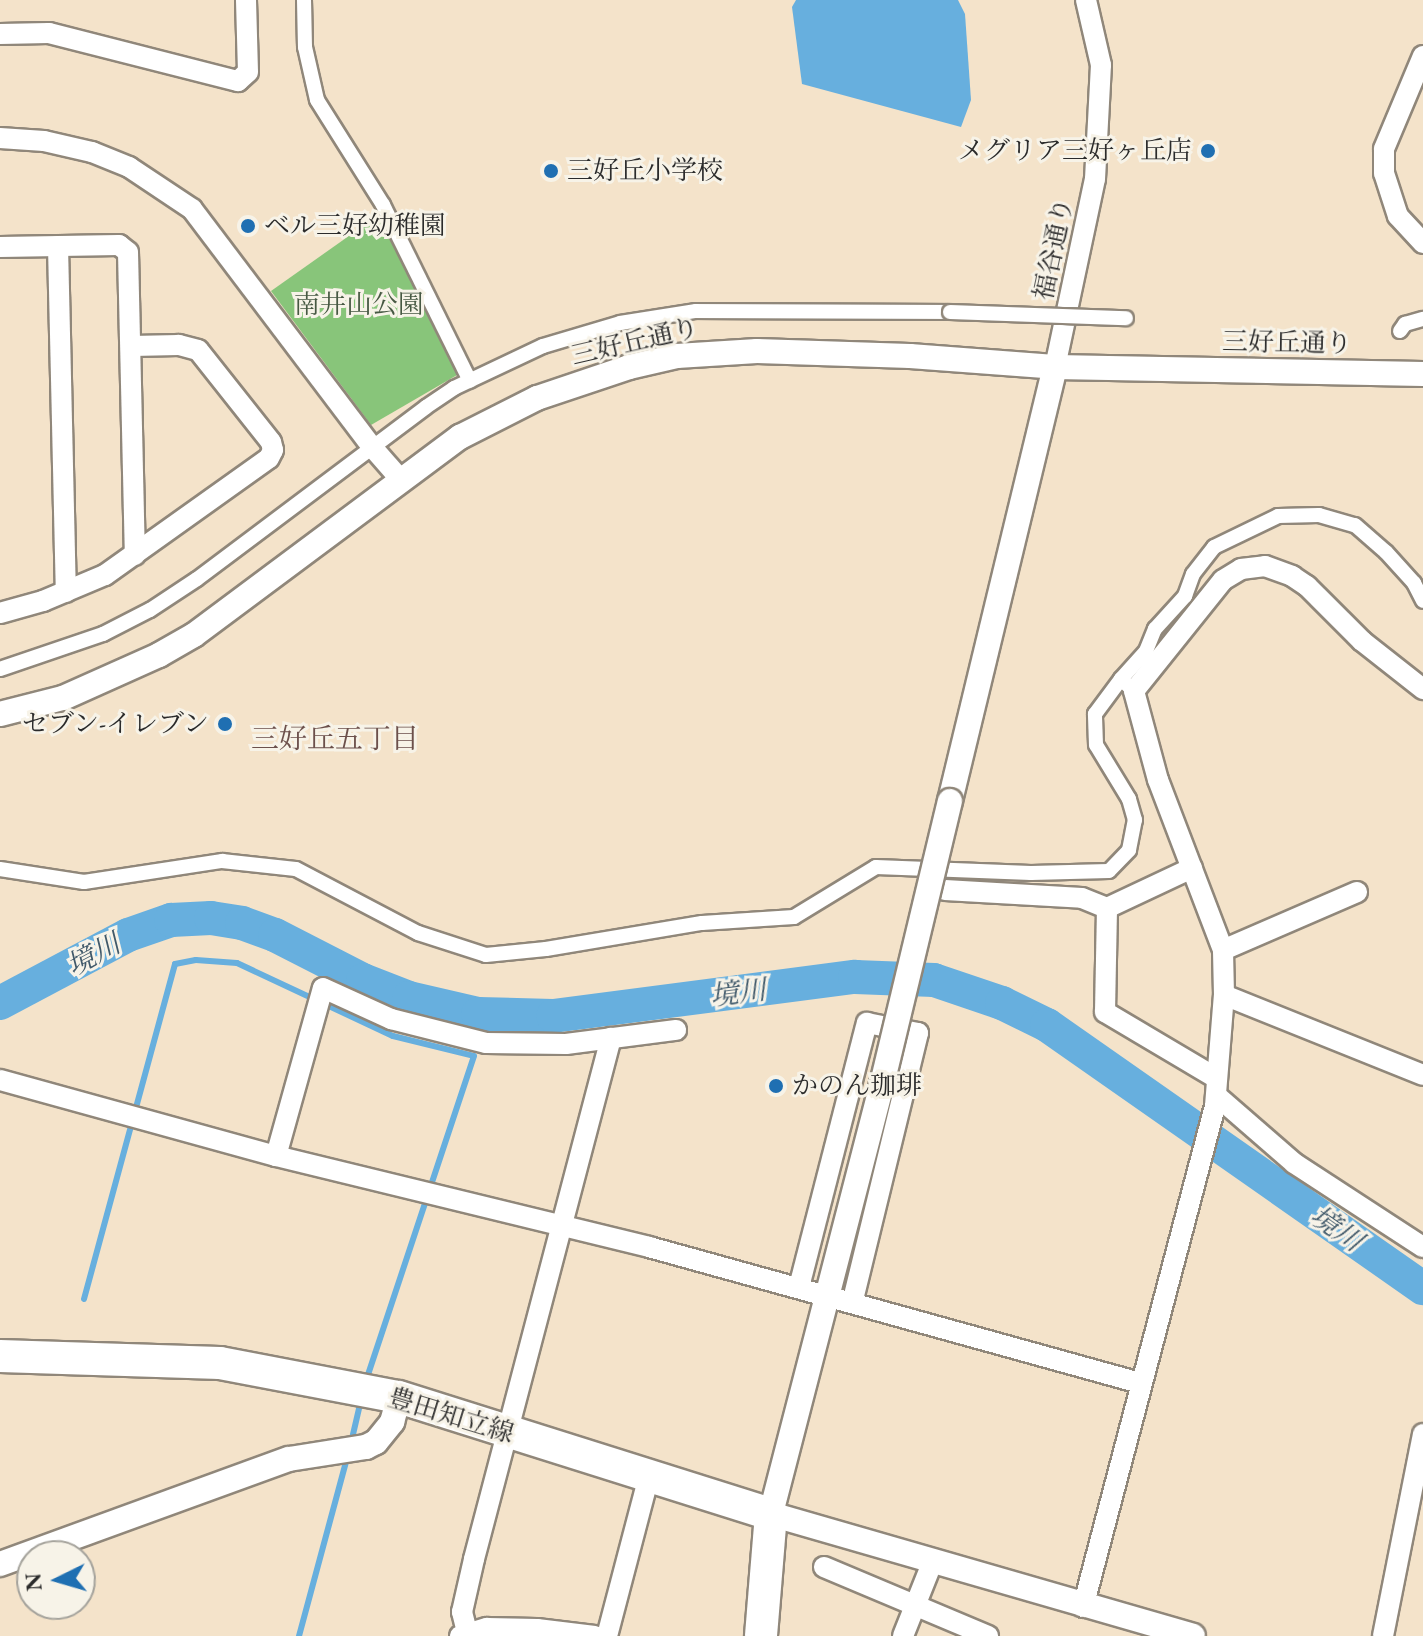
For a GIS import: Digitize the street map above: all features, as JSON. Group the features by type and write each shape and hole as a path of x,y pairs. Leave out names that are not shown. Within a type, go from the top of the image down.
{"main road":[{"name":"豊田知立線","path":"0,1356 220,1363 399,1397 508,1434 771,1514"},
{"path":"761,1636 771,1514"}],"street":[{"path":"0,34 49,33 238,81 248,72 246,0"},
{"path":"304,0 305,47 317,100 383,205 470,381"},
{"name":"福谷通り","path":"1055,367 1095,179 1101,65 1086,0"},
{"path":"1423,56 1384,149 1384,173 1393,204 1405,225 1423,243"},
{"path":"0,138 44,141 92,152 129,167 192,209 373,448 402,481"},
{"path":"0,247 119,245 128,252 135,555"},
{"path":"58,246 66,592"},
{"path":"0,669 103,634 150,610 197,579 426,407 470,381 543,346 657,315 751,309 1126,318"},
{"path":"1400,331 1405,324 1423,319"},
{"path":"0,613 66,592 105,575 269,458 273,450 271,442 198,350 179,345 132,346"},
{"name":"三好丘通り","path":"0,714 63,698 171,648 460,437 510,409 581,380 677,356 757,351 910,356 1055,367 1423,374"},
{"path":"1055,367 882,1084 771,1514 1083,1607 1193,1636"},
{"path":"1083,1607 1216,1093 1224,995 1223,950 1158,780 1128,685 1155,629 1185,596 1193,574 1214,547 1278,516 1319,515 1355,525 1386,552 1414,583 1423,601"},
{"path":"0,869 84,882 222,861 296,869 418,933 486,955 546,949 702,923 794,917 876,867 1031,873 1109,871 1129,850 1135,820 1129,799 1096,745 1093,730 1101,701 1128,685 1223,580 1241,569 1265,566 1292,576 1307,586 1362,641 1423,689"},
{"path":"945,890 1082,898 1107,908 1192,868"},
{"path":"1223,950 1357,892"},
{"path":"1107,908 1105,1012 1216,1093 1294,1163 1423,1247"},
{"path":"276,1156 323,988 391,1019 460,1039 518,1046 676,1030"},
{"path":"1224,995 1423,1075"},
{"path":"799,1287 867,1023 918,1033 852,1303"},
{"path":"595,1636 537,1629 487,1628 464,1634 462,1612 611,1038"},
{"path":"0,1080 276,1156 799,1287 1140,1383"},
{"path":"0,1564 289,1459 366,1447 376,1442 392,1422 399,1397"},
{"path":"1383,1636 1423,1434"},
{"path":"607,1636 649,1476"},
{"path":"903,1636 932,1563"},
{"path":"824,1567 916,1603 988,1636"}],"green space":[{"name":"南井山公園","path":"380,214 464,371 371,425 271,291"}],"water":[{"path":"796,0 958,0 965,14 971,100 961,127 802,84 792,7"}],"waterway":[{"name":"境川","path":"0,1003 128,935 171,920 211,918 242,923 275,935 363,980 409,998 478,1014 553,1016 855,977 934,980 1002,1003 1047,1025 1423,1288"},
{"path":"84,1299 175,964 196,960 237,963 393,1036 474,1056 366,1381"},
{"path":"351,1443 361,1400"},
{"path":"299,1636 347,1458"}],"place":[{"name":"メグリア三好ヶ丘店","path":"1208,151"},
{"name":"三好丘小学校","path":"551,171"},
{"name":"ベル三好幼稚園","path":"248,226"},
{"name":"セブン-イレブン","path":"225,724"},
{"name":"かのん珈琲","path":"776,1086"}],"district":[{"name":"三好丘五丁目","path":"335,738"}]}
